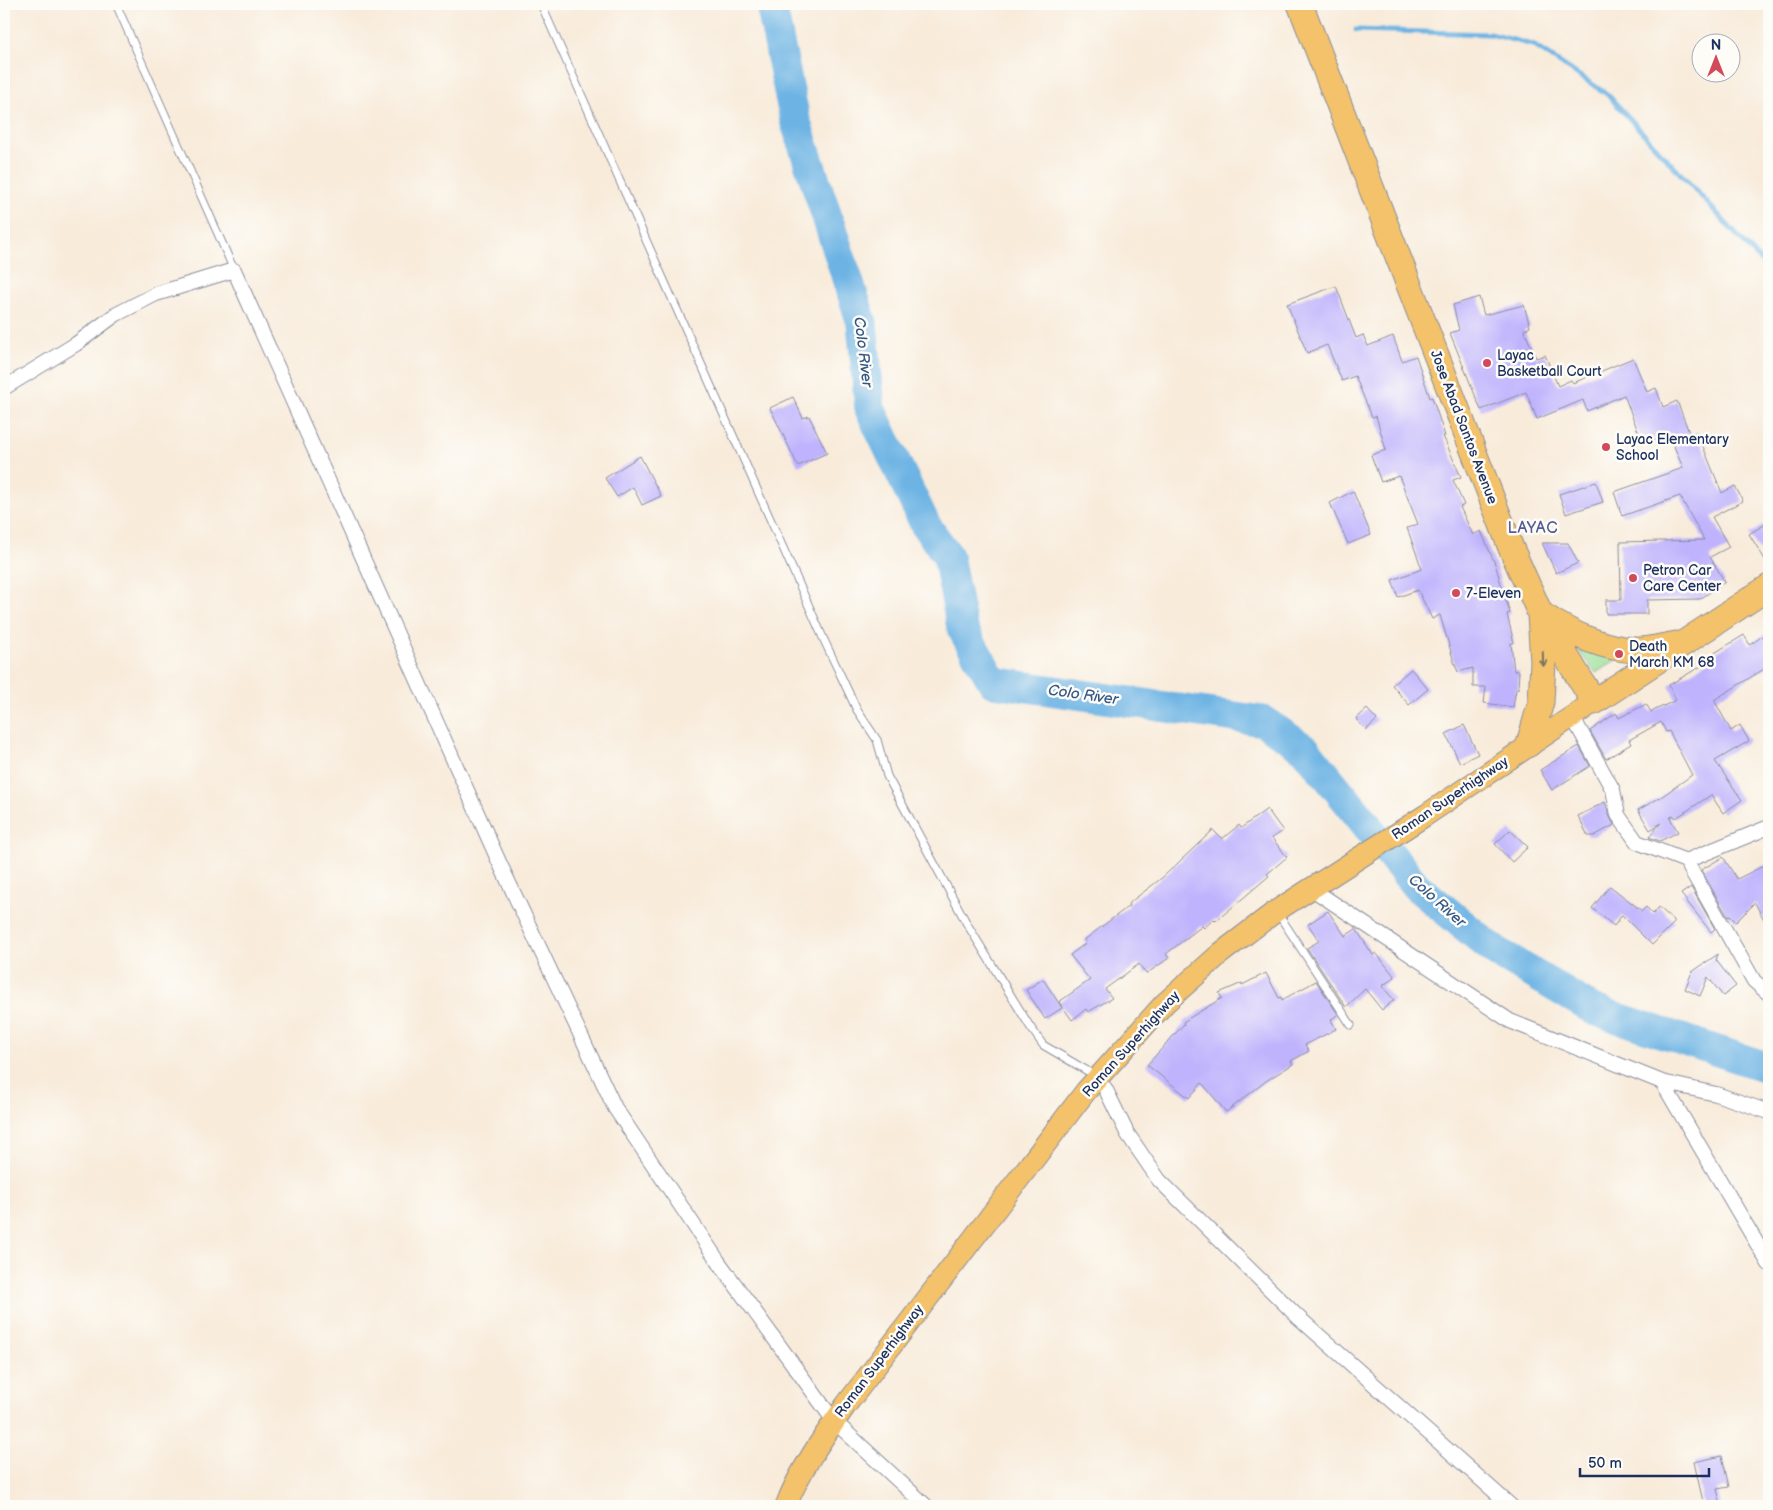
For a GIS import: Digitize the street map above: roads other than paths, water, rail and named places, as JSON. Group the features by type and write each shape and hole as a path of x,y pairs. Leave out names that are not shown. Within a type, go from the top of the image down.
{"highway":[{"name":"Jose Abad Santos Avenue","path":"1300,4 1494,507 1540,612 1594,702"},
{"path":"1594,702 1769,587"},
{"path":"1540,612 1564,629 1608,645 1635,650 1684,643"},
{"path":"1529,744 1541,702 1543,662 1540,612"}],"main road":[{"name":"Roman Superhighway","path":"786,1506 791,1492 840,1413 1097,1086 1166,1003 1221,952 1276,911 1594,702"}],"street":[{"path":"4,388 76,344 115,315 156,294 234,270 496,855 615,1108 718,1261 840,1413 926,1506"},
{"path":"1572,716 1613,790 1618,814 1636,842 1686,861 1754,982 1769,994"},
{"path":"1686,861 1769,827"},
{"path":"1318,885 1510,1021 1662,1082 1716,1094 1769,1112"},
{"path":"1662,1082 1769,1264"},
{"path":"1097,1086 1159,1180 1298,1317 1511,1506"}],"lane":[{"path":"116,4 234,270"},
{"path":"541,4 824,640 857,710 877,740 886,776 967,924 1029,1026 1042,1045 1097,1086"},
{"path":"1276,911 1351,1025"}],"waterway":[{"name":"Colo River","path":"771,4 795,120 862,323 870,409 926,526 948,556 962,628 993,682 1263,721 1305,749 1416,886 1495,951 1594,1010 1769,1068"},
{"path":"1356,30 1490,34 1533,45 1607,94 1769,270"}],"place":[{"name":"Layac Basketball Court","path":"1487,363"},
{"name":"Layac Elementary School","path":"1606,447"},
{"name":"Petron Car Care Center","path":"1633,578"},
{"name":"7-Eleven","path":"1456,593"},
{"name":"Death March KM 68","path":"1619,654"}],"district":[{"name":"LAYAC","path":"1533,528"}]}
